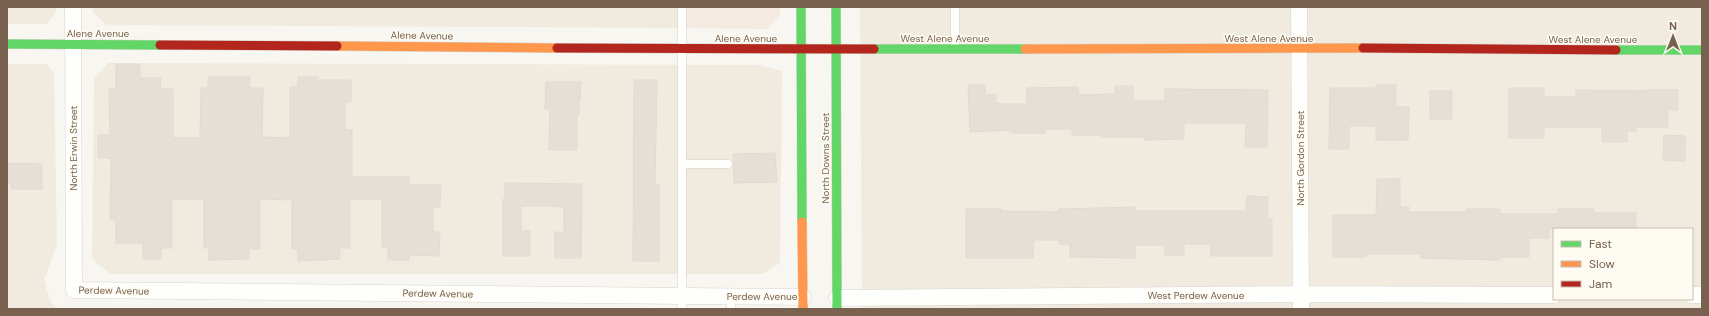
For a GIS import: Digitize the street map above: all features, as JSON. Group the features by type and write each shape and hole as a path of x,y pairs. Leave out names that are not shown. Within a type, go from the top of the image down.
{"street":[{"name":"North Erwin Street","path":"73,7 74,290"},
{"path":"801,7 803,303"},
{"name":"North Downs Street","path":"836,7 837,304"},
{"name":"North Gordon Street","path":"1299,7 1301,302"},
{"name":"Alene Avenue","path":"7,44 73,43 682,49 836,49"},
{"name":"West Alene Avenue","path":"836,49 1300,48 1702,50"},
{"name":"Perdew Avenue","path":"74,290 731,303 803,303"},
{"name":"West Perdew Avenue","path":"837,304 1301,302 1553,295"}],"lane":[{"path":"682,7 682,302"},
{"path":"955,7 955,49"},
{"path":"682,164 728,164"}],"shaded area":[{"path":"7,7 56,7 56,12 47,24 7,24"},
{"path":"93,7 677,7 677,28 106,25 93,12"},
{"path":"677,7 780,7 780,15 768,29 677,28"},
{"path":"860,7 1702,7 1702,309 862,309"},
{"path":"108,63 759,65 782,71 780,262 763,274 111,274 92,259 94,79"},
{"path":"7,64 47,64 54,73 57,245 44,279 50,301 58,309 7,309"}],"building":[{"path":"116,64 140,64 140,78 161,78 160,89 173,89 173,138 200,138 201,88 208,88 208,77 250,77 250,88 263,88 262,137 290,138 290,87 298,87 298,77 318,77 318,80 351,80 351,102 345,102 345,130 352,130 352,177 409,177 409,185 441,185 440,207 433,207 433,232 440,232 439,256 409,255 409,260 388,260 388,248 382,248 382,199 350,199 350,248 340,248 340,259 298,261 298,249 292,249 292,200 260,199 260,249 249,249 249,259 209,260 209,248 204,248 204,199 172,199 172,248 161,248 161,259 143,259 143,243 116,243 116,220 110,220 111,158 98,158 98,135 110,135 109,89 116,89"},
{"path":"634,80 657,80 655,184 659,184 659,261 633,261"},
{"path":"546,82 581,82 579,115 577,116 577,150 549,150 550,109 545,109"},
{"path":"968,85 985,85 985,95 996,94 996,103 1000,104 1027,104 1027,88 1078,87 1079,95 1115,94 1115,86 1133,86 1133,101 1165,101 1165,89 1268,90 1267,147 1245,147 1246,123 1184,123 1184,139 1144,140 1144,137 1072,135 1072,129 1045,129 1045,133 1012,133 1012,130 970,132"},
{"path":"1376,85 1396,85 1396,107 1409,107 1408,140 1376,140 1376,126 1349,126 1349,149 1329,149 1330,88 1376,88"},
{"path":"1509,88 1544,88 1544,97 1576,97 1576,90 1678,90 1678,110 1668,110 1668,127 1636,127 1636,131 1627,131 1627,142 1602,142 1602,127 1544,127 1544,138 1509,138"},
{"path":"1430,91 1452,91 1452,119 1430,119"},
{"path":"1664,135 1685,136 1685,161 1663,160"},
{"path":"775,153 777,182 734,183 733,154"},
{"path":"7,163 42,164 42,189 11,189 11,183 7,183"},
{"path":"1377,179 1400,179 1400,207 1409,207 1409,212 1466,212 1466,209 1500,209 1500,214 1558,214 1558,209 1594,209 1594,213 1636,213 1636,228 1553,228 1549,229 1549,238 1529,238 1529,257 1500,257 1500,260 1421,258 1421,254 1366,254 1366,257 1333,257 1333,215 1376,215"},
{"path":"505,183 582,184 581,258 555,258 555,232 564,232 564,207 553,206 521,206 521,231 530,231 530,256 503,256 503,199 505,199"},
{"path":"1247,196 1268,197 1267,219 1272,219 1272,256 1211,256 1211,244 1184,244 1184,255 1165,255 1165,245 1135,245 1135,258 1070,257 1070,244 1059,244 1059,240 1034,240 1033,258 966,258 966,209 1059,212 1059,209 1135,207 1135,211 1246,211"}],"traffic: fast":[{"path":"801,7 802,222"},
{"path":"836,7 837,309"},
{"path":"7,44 160,45"},
{"path":"874,49 1025,49"},
{"path":"1616,50 1702,50"}],"traffic: slow":[{"path":"337,46 557,48"},
{"path":"1025,49 1363,48"},
{"path":"802,222 803,309"}],"traffic: jam":[{"path":"160,45 337,46"},
{"path":"557,48 874,49"},
{"path":"1363,48 1616,50"}]}
